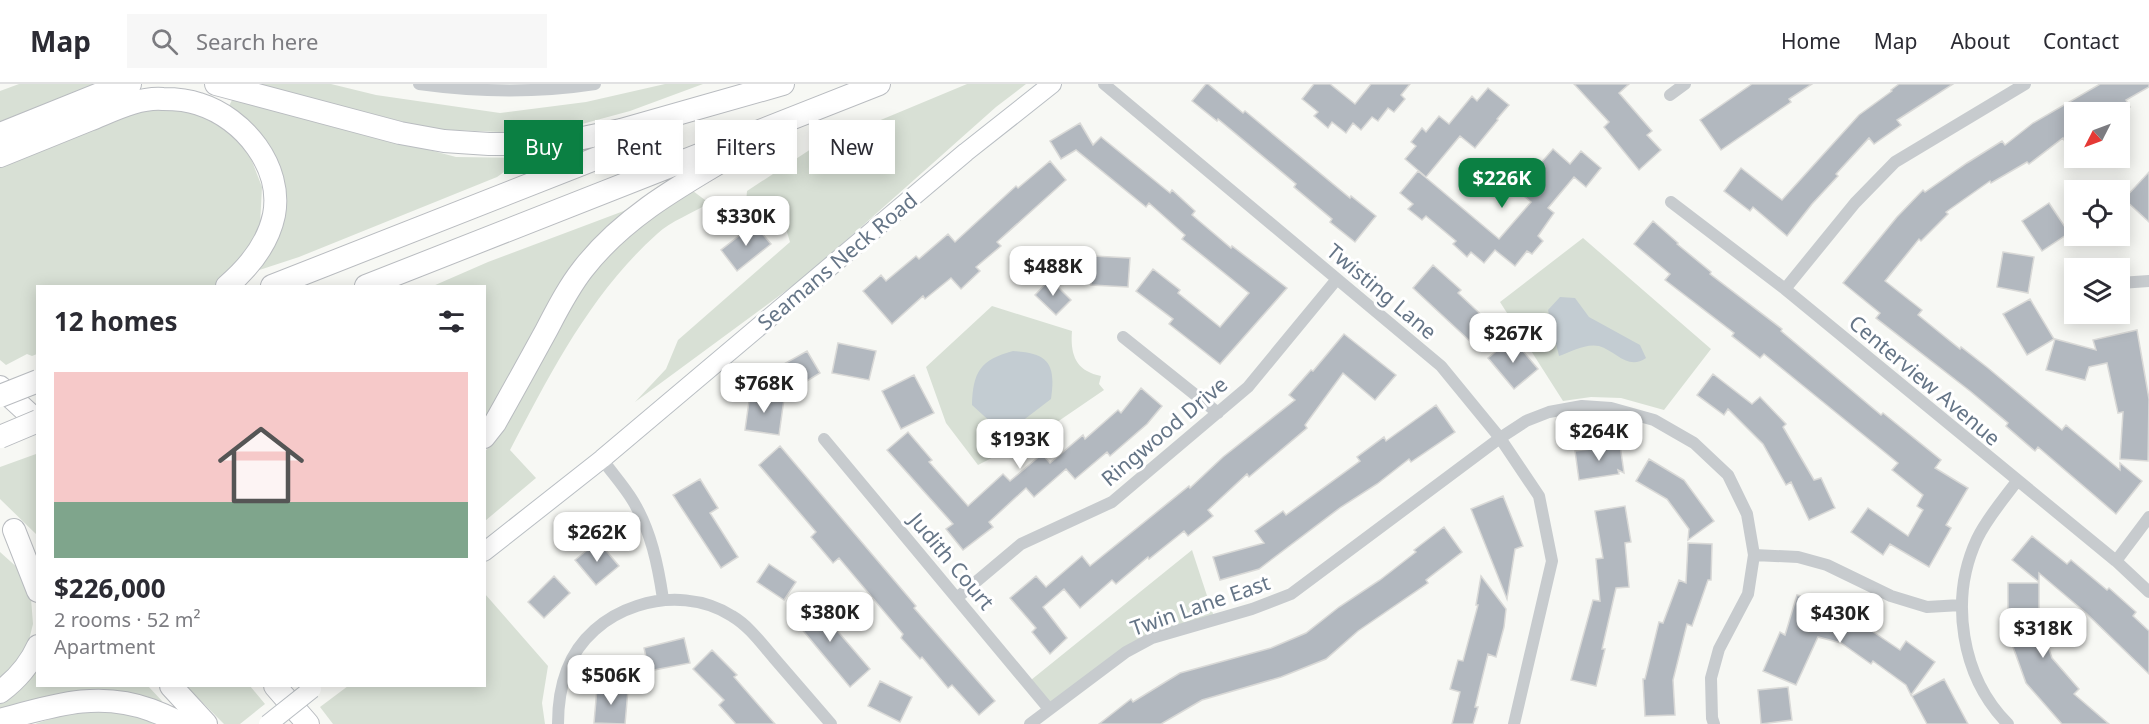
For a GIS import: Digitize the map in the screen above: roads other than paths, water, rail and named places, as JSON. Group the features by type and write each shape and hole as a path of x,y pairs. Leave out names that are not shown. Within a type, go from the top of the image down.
{"highway":[{"path":"0,134 130,84"},
{"path":"216,84 400,133 444,141 532,144 578,139 610,132 784,84"},
{"path":"275,285 784,84"},
{"path":"369,285 879,84"},
{"path":"0,156 130,104 160,98 198,103 217,111 246,133 263,154 274,186 274,215 264,242 248,267 228,285"},
{"path":"486,434 495,423 562,302 583,269 610,238 642,211 675,189 799,116"},
{"path":"0,396 36,382"},
{"path":"0,387 36,420"},
{"path":"0,437 36,423"},
{"path":"7,524 36,549"},
{"path":"7,524 36,587"},
{"path":"0,692 16,679 36,650"},
{"path":"172,687 206,724"},
{"path":"276,687 309,724"},
{"path":"306,687 309,724"},
{"path":"0,720 65,703 102,699 133,703 173,718 180,724"}],"main road":[{"name":"Seamans Neck Road","path":"486,550 602,459 966,152 1052,84"},
{"path":"268,724 306,687"}],"street":[{"path":"419,84 490,90 535,90 595,84"},
{"name":"Twisting Lane","path":"1104,84 1441,366 1500,438 1539,496 1552,561 1514,724"},
{"path":"1670,95 1685,84"},
{"path":"1785,289 1855,203 1895,162 2025,84"},
{"name":"Centerview Avenue","path":"1671,202 1785,289 2116,561 2149,592"},
{"name":"Ringwood Drive","path":"958,597 1021,544 1112,502 1248,387 1337,279"},
{"path":"2130,283 2149,281"},
{"path":"1123,337 1218,413"},
{"name":"Twin Lane East","path":"1030,724 1126,652 1152,638 1252,609 1291,594 1526,421 1550,412 1582,406 1611,408 1654,420 1694,443 1728,475 1747,514 1754,555 1748,594 1719,649 1711,678 1714,724"},
{"name":"Judith Court","path":"824,439 1049,709"},
{"path":"602,459 633,502 648,534 657,561 663,599"},
{"path":"2008,724 1986,699 1967,652 1961,605 1967,568 1977,539 2017,481"},
{"path":"2116,561 2149,517"},
{"path":"1754,555 1798,557 1827,565 1891,596 1927,607 1961,605"},
{"path":"558,724 560,692 567,669 591,633 613,615 663,599 690,599 732,615 752,633 831,724"}]}
